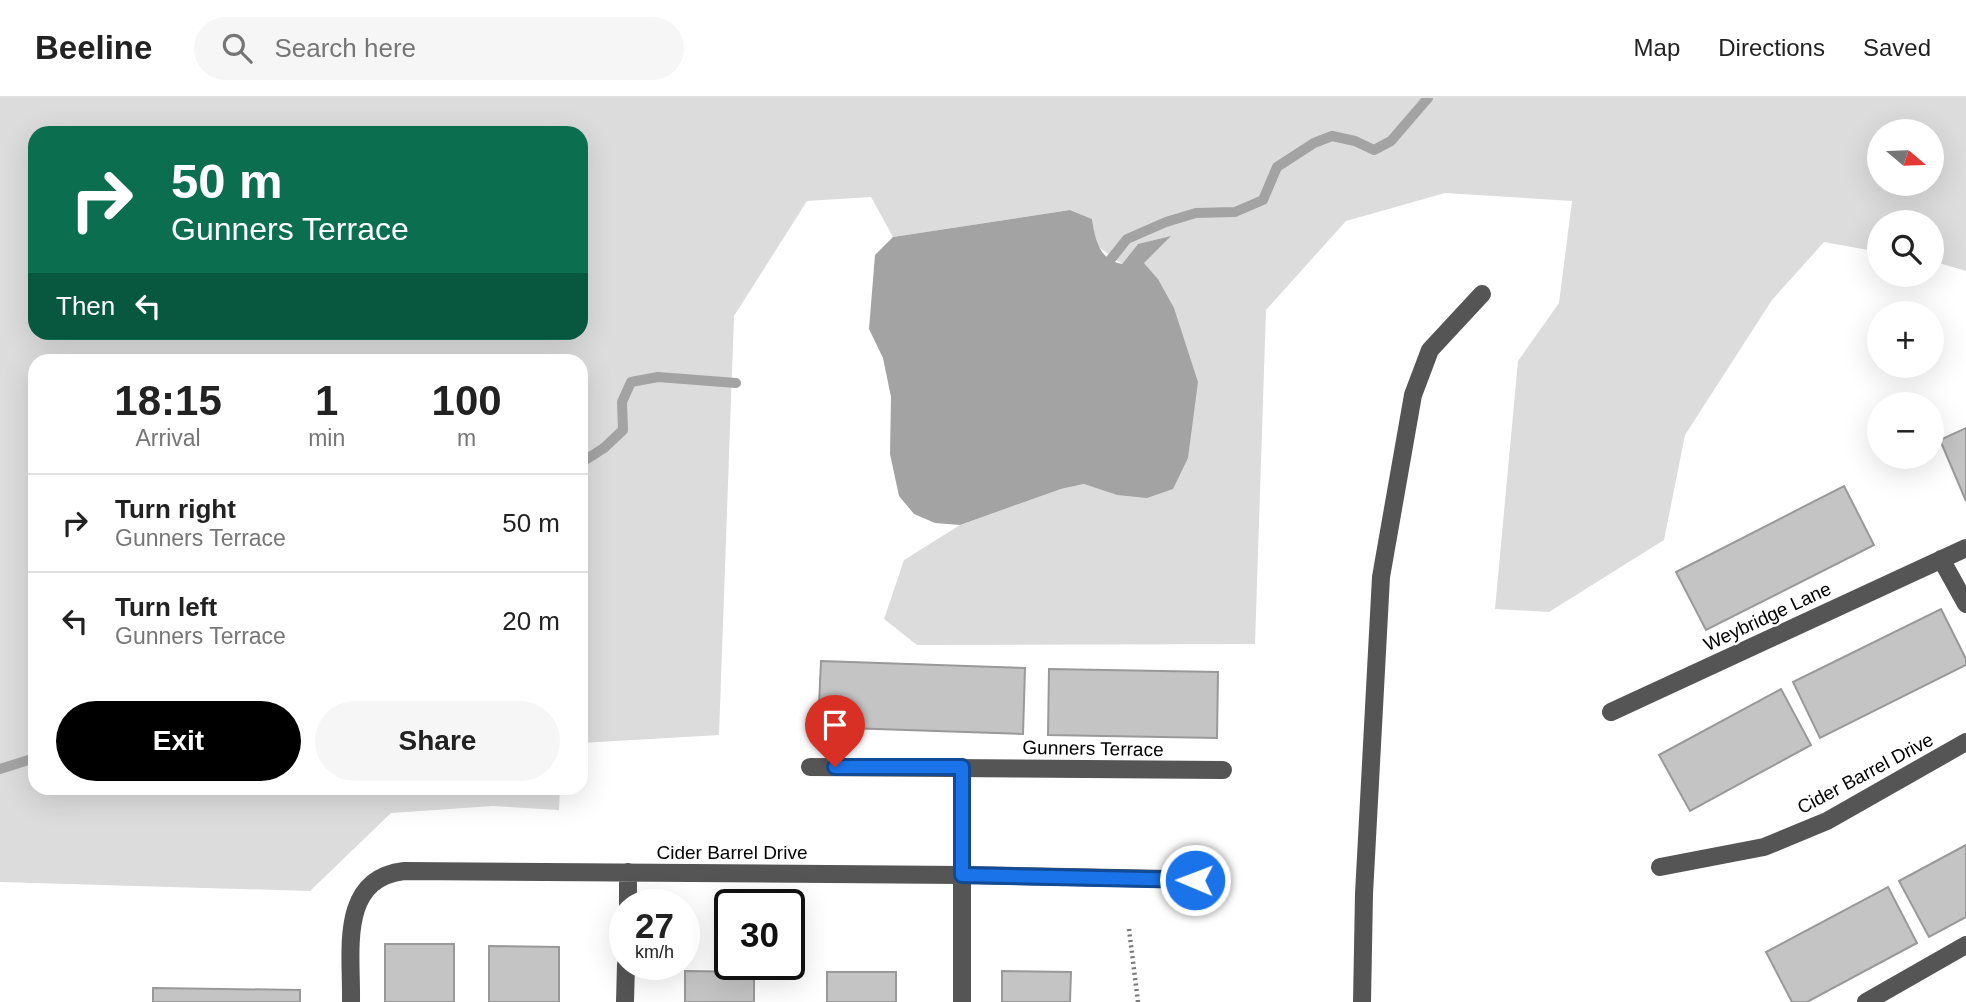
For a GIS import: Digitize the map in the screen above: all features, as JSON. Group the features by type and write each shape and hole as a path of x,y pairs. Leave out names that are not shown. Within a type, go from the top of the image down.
{"street":[{"path":"1363,1002 1364,894 1384,564 1413,395 1430,350 1482,294"},
{"name":"Weybridge Lane","path":"1611,712 1966,548"},
{"path":"1941,559 1966,604"},
{"name":"Cider Barrel Drive","path":"1660,867 1764,847 1827,821 1966,743"},
{"name":"Gunners Terrace","path":"810,767 1223,770"},
{"path":"962,767 962,1002"},
{"path":"628,872 628,889"},
{"name":"Cider Barrel Drive","path":"351,1002 353,915 360,895 386,873 628,872 1220,880"},
{"path":"1866,1002 1966,945"},
{"path":"625,1002 626,980"}],"path":[{"path":"1129,929 1138,1002"}],"shaded area":[{"path":"0,98 1966,98 1966,271 1944,265 1944,210 1867,210 1867,250 1824,242 1772,300 1685,435 1664,540 1549,612 1495,609 1518,361 1559,303 1572,201 1445,193 1346,221 1266,310 1255,644 917,645 884,619 904,560 960,525 1061,489 1085,484 1117,495 1158,279 1144,263 1138,244 1122,264 1096,245 1092,219 1070,210 893,237 871,197 807,201 734,316 719,735 588,743 588,354 28,354 28,795 560,795 559,810 493,806 391,813 310,891 0,882"},
{"path":"1070,210 1092,219 1100,248 1114,262 1122,264 1138,244 1171,236 1144,263 1158,279 1174,308 1198,382 1188,458 1173,489 1147,498 1117,495 1084,484 1061,489 960,525 935,523 914,514 899,496 890,454 891,397 883,358 869,329 875,255 893,237"}],"building":[{"path":"1966,428 1966,501 1944,449 1944,438"},
{"path":"1844,486 1874,545 1706,630 1676,572"},
{"path":"1941,609 1966,659 1966,665 1820,738 1793,682"},
{"path":"821,661 1025,668 1023,734 818,727"},
{"path":"1049,669 1218,672 1217,738 1048,735"},
{"path":"1781,689 1811,745 1690,811 1659,755"},
{"path":"1966,845 1966,917 1929,937 1899,881"},
{"path":"1888,887 1917,943 1807,1002 1792,1002 1766,952"},
{"path":"385,944 454,944 454,1002 385,1002"},
{"path":"489,946 559,947 559,1002 489,1002"},
{"path":"700,971 714,971 714,980 754,980 754,1002 685,1002 685,980 700,980"},
{"path":"1002,971 1071,972 1070,1002 1002,1002"},
{"path":"827,972 896,972 896,1002 827,1002"},
{"path":"153,988 300,990 300,1002 153,1002"}],"waterway":[{"path":"1103,269 1127,239 1166,222 1196,213 1235,212 1263,200 1277,167 1314,143 1332,136 1355,141 1374,150 1391,141 1428,98"},
{"path":"588,458 604,448 623,430 622,402 631,382 658,377 736,383"},
{"path":"0,769 28,760"}],"route":[{"path":"835,767 962,767 962,875 1195,880"}]}
